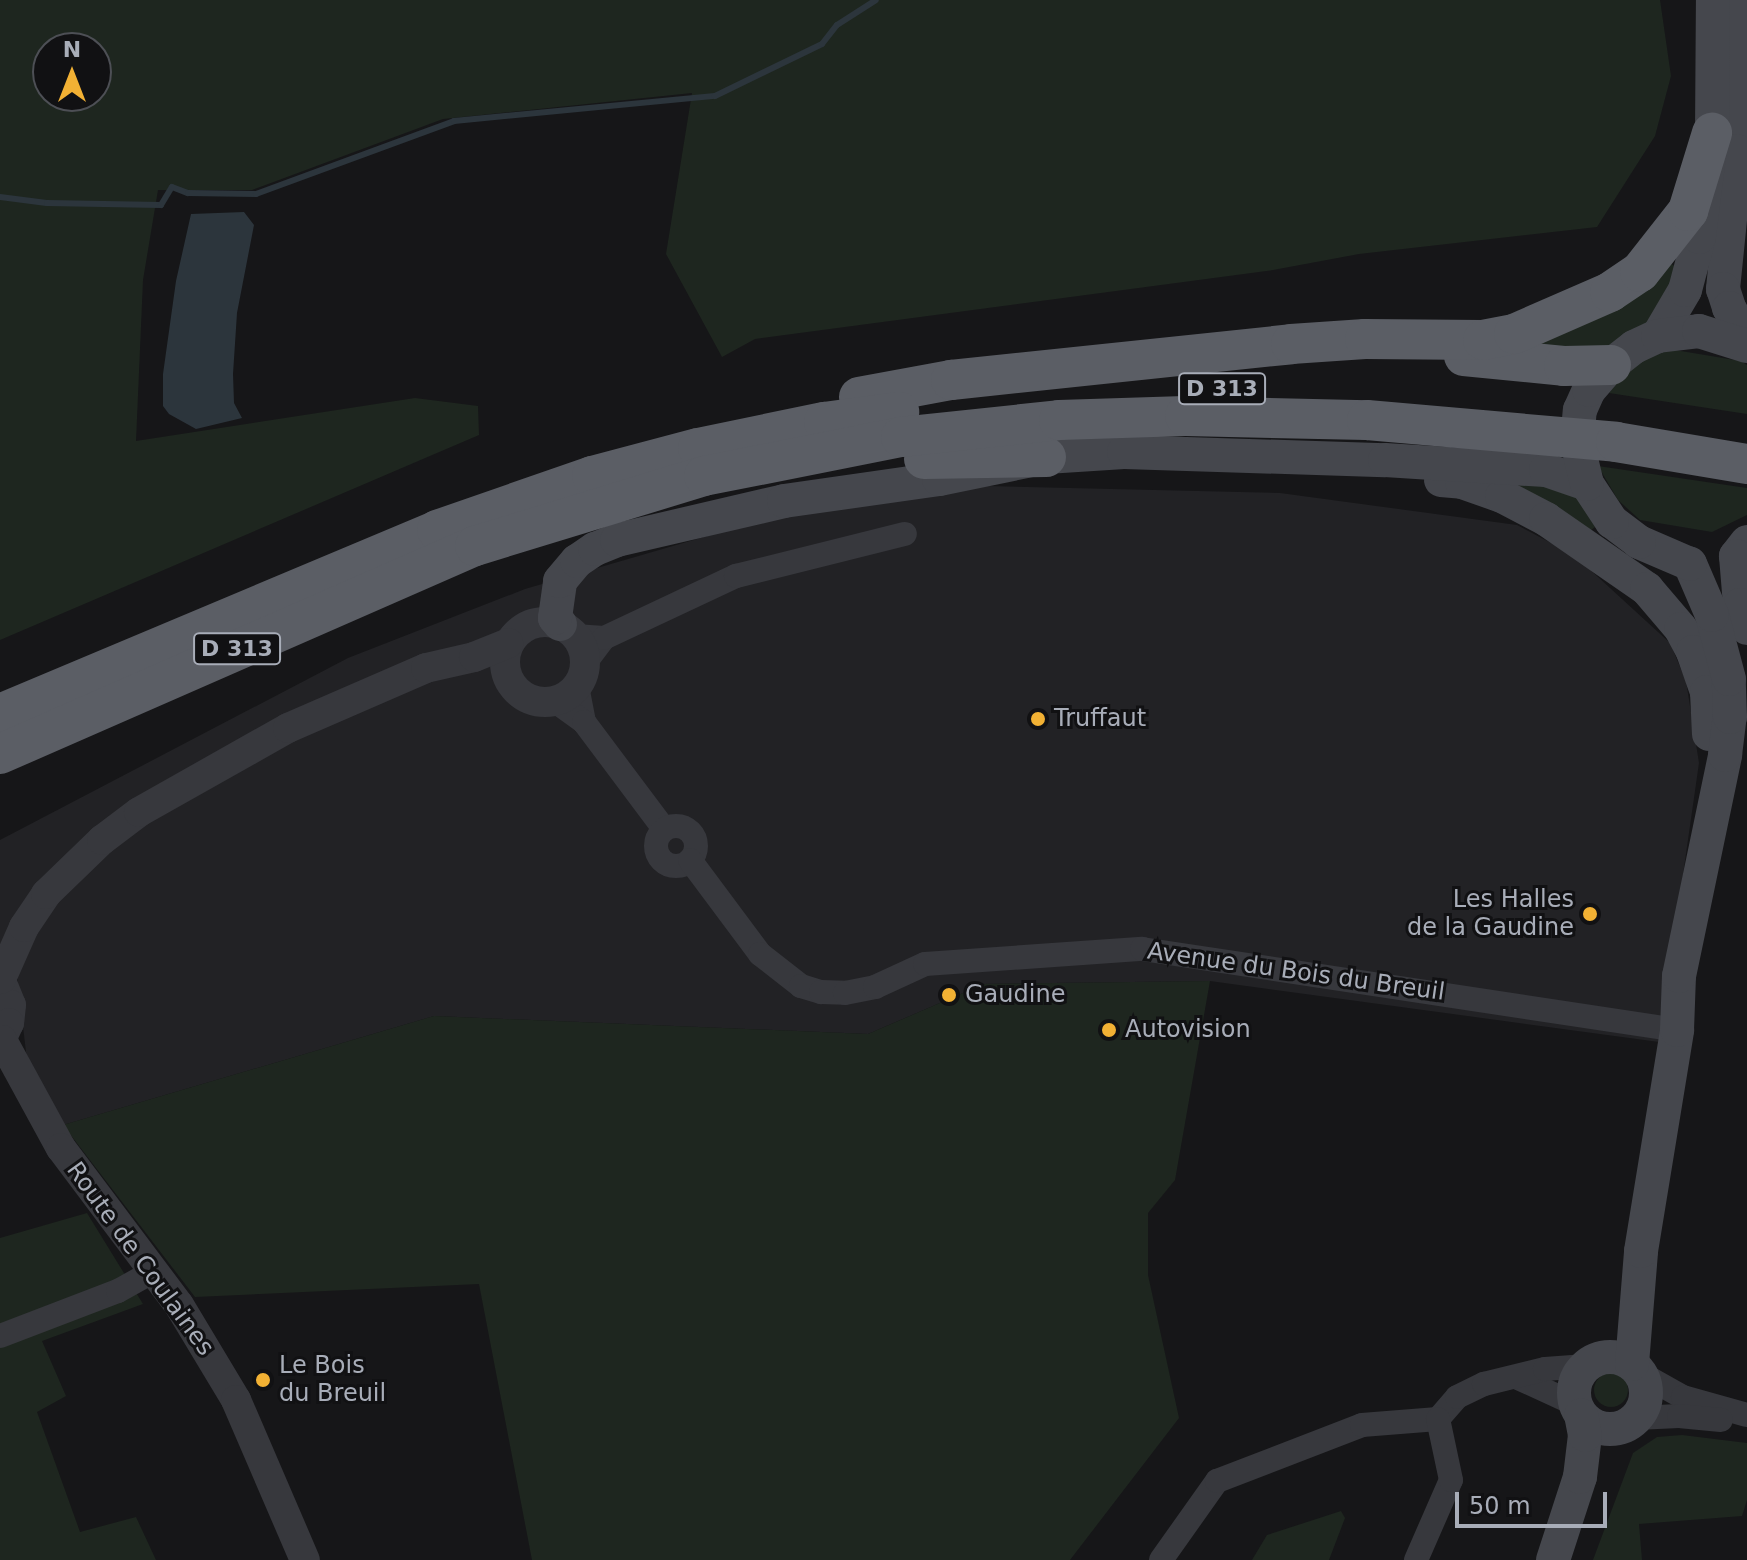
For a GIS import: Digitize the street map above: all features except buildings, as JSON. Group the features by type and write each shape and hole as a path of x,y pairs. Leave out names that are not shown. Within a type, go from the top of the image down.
{"highway":[{"path":"1046,457 701,462 714,427 812,405 951,380 1277,345 1365,339 1483,340 1514,334 1610,292 1640,272 1688,211 1712,133"},
{"path":"1329,343 1564,366 1600,377"},
{"name":"D 313","path":"0,754 475,546 602,504 701,462 824,422 1055,394 1186,389 1368,393 1529,405 1689,425 1747,436"},
{"name":"D 313","path":"0,714 437,530 592,476 1059,420 1185,416 1367,420 1529,433 1631,444 1747,464"}],"main road":[{"path":"1658,336 1685,290 1699,237 1712,133 1713,0"},
{"path":"1740,0 1737,151 1723,289 1729,308 1747,338"},
{"path":"1566,1560 1614,1442 1646,1396 1636,1369 1641,1251 1677,1030 1679,976 1725,755 1730,717 1729,679 1700,585 1690,564 1671,553 1639,542 1612,522 1584,474 1577,442 1580,410 1600,377 1634,347 1658,336 1699,331 1747,346"},
{"path":"576,658 555,618 560,581 577,561 617,540 784,501 939,479 1046,457 1124,452 1385,460 1584,474"},
{"path":"1385,460 1416,477 1462,482 1502,496 1546,519 1626,570 1664,606 1681,629 1701,672 1709,713 1693,905"},
{"path":"1671,553 1719,551 1747,541"},
{"path":"1747,541 1736,556 1740,605 1747,628"},
{"path":"1677,1030 1697,978 1747,758"},
{"path":"1553,1560 1580,1477 1585,1435 1575,1383 1616,1328 1641,1251"},
{"path":"1592,1362 1621,1358 1636,1369"},
{"path":"1578,1409 1600,1428 1630,1422"}],"street":[{"path":"576,658 534,623 516,633 508,643 504,656 506,676 513,687 529,699 576,658 736,576 905,534"},
{"path":"0,979 12,934 68,870 139,812 288,728 426,668 474,657 508,643"},
{"path":"474,657 506,676"},
{"name":"Avenue du Bois du Breuil","path":"576,658 584,722 664,829 683,827 693,835 696,848 690,860 760,954 801,986 821,992 845,993 875,987 925,964 1142,949 1677,1030"},
{"name":"Route de Coulaines","path":"0,979 11,1005 9,1023 1,1041 53,1133 179,1305 236,1400 305,1560"},
{"name":"Route de Coulaines","path":"0,1079 53,1133"},
{"path":"0,1336 118,1291 154,1271"},
{"path":"1161,1560 1217,1481 1362,1425 1438,1419 1457,1397 1484,1384 1545,1369 1592,1362"},
{"path":"1636,1369 1683,1397 1747,1415"},
{"path":"1516,1377 1578,1409"},
{"path":"1630,1422 1679,1416 1747,1423"},
{"path":"1416,1560 1451,1480 1438,1419"}],"shaded area":[{"path":"0,0 1660,0 1671,76 1655,136 1597,227 1359,254 1273,270 755,339 722,357 666,254 692,93 443,119 252,190 158,190 143,280 136,441 415,398 478,406 479,435 0,640"},
{"path":"244,212 254,225 237,313 233,374 234,403 242,418 196,429 169,414 163,406 163,374 176,281 191,214"},
{"path":"1670,263 1676,267 1663,315 1604,351 1538,352 1534,336"},
{"path":"1663,348 1741,361 1747,365 1747,414 1609,393 1629,369"},
{"path":"1598,466 1747,488 1747,515 1712,532 1640,520 1618,500"},
{"path":"1496,475 1587,484 1595,527 1590,531"},
{"path":"987,486 1280,493 1517,525 1574,555 1670,643 1686,681 1699,763 1659,1042 1210,981 984,984 868,1034 434,1016 63,1125 27,1060 17,977 0,960 0,840 348,658 525,589 783,514"},
{"path":"1210,981 1175,1180 1148,1213 1148,1275 1179,1418 1070,1560 532,1560 479,1284 195,1297 63,1125 434,1016 868,1034 984,984"},
{"path":"87,1213 143,1304 42,1341 66,1396 37,1412 80,1532 136,1517 156,1560 0,1560 0,1238"},
{"path":"1611,1373 1623,1378 1628,1390 1623,1402 1611,1407 1599,1402 1594,1390 1599,1378"},
{"path":"1682,1435 1747,1443 1747,1500 1742,1516 1639,1524 1642,1560 1593,1560 1633,1453 1657,1437"},
{"path":"1341,1511 1345,1518 1329,1560 1252,1560 1267,1535"}],"waterway":[{"path":"0,197 47,203 161,205 172,187 188,193 256,194 454,121 715,96 822,44 837,25 876,0"}],"place":[{"name":"Truffaut","path":"1038,719"},
{"name":"Les Halles de la Gaudine","path":"1590,914"},
{"name":"Gaudine","path":"949,995"},
{"name":"Autovision","path":"1109,1030"},
{"name":"Le Bois du Breuil","path":"263,1380"}]}
